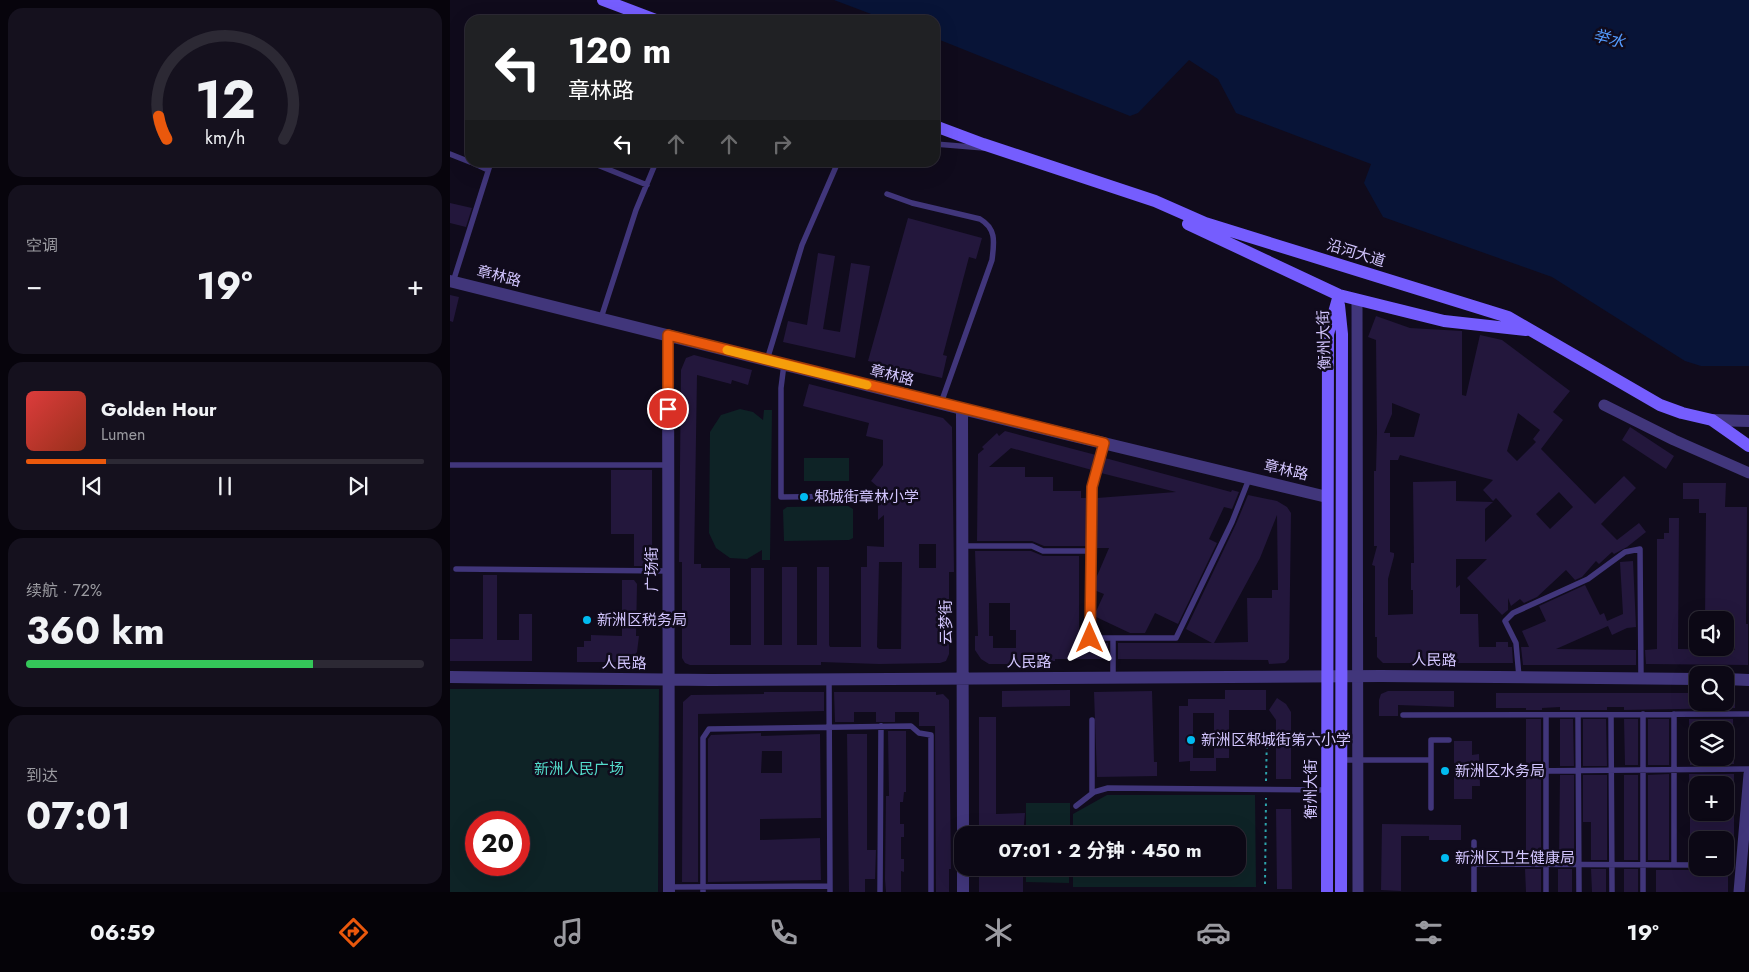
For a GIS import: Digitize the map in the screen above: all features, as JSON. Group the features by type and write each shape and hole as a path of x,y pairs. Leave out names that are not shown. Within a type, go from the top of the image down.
{"main road":[{"path":"603,0 643,15"},
{"name":"沿河大道","path":"940,128 1155,201 1214,226 1479,306 1508,317 1660,405 1682,414 1712,420 1749,446"},
{"path":"1173,209 1188,224 1338,295 1444,321 1531,330"},
{"name":"衡州大街","path":"1327,892 1328,334 1338,295"},
{"name":"衡州大街","path":"1338,295 1342,334 1341,892"}],"street":[{"name":"章林路","path":"451,281 962,409 1328,497"},
{"path":"1357,300 1358,892"},
{"name":"广场街","path":"668,335 669,890"},
{"path":"1604,405 1674,440 1749,473"},
{"name":"云梦街","path":"962,409 963,826"},
{"path":"1712,420 1749,421"},
{"name":"人民路","path":"450,677 829,679 1358,676 1689,679"},
{"path":"1734,679 1749,680"},
{"path":"1740,892 1746,843 1749,774"},
{"path":"963,876 963,892"}],"lane":[{"path":"940,145 976,149 993,147"},
{"path":"450,154 465,160"},
{"path":"481,167 488,170"},
{"path":"451,281 489,167"},
{"path":"603,167 648,185"},
{"path":"601,318 636,210 654,167"},
{"path":"767,360 802,245 836,167"},
{"path":"887,194 912,203 980,219 989,225 994,236 992,260 941,403"},
{"path":"784,364 781,388 782,496 873,496"},
{"path":"1104,443 1092,487 1092,551 1089,558 1090,638 1176,638 1232,522 1249,478"},
{"path":"450,465 668,465"},
{"path":"962,546 1032,546 1043,550 1092,551"},
{"path":"1519,677 1516,643 1506,621 1512,613 1588,579 1625,552 1640,550 1641,679"},
{"path":"456,569 669,571"},
{"path":"1113,638 1113,677"},
{"path":"669,890 830,889 829,679"},
{"path":"1612,714 1612,892"},
{"path":"1643,714 1643,892"},
{"path":"1674,714 1674,865"},
{"path":"1403,715 1749,714"},
{"path":"1546,715 1546,892"},
{"path":"1578,715 1578,892"},
{"path":"1092,720 1092,794"},
{"path":"880,892 881,726"},
{"path":"703,890 703,738 706,732 712,728 911,726 919,733 931,735 931,892"},
{"path":"1431,808 1431,740 1448,740"},
{"path":"1341,760 1431,760"},
{"path":"1515,771 1749,770"},
{"path":"1076,806 1092,794 1108,788 1327,790"},
{"path":"1474,842 1474,892"},
{"path":"1474,864 1689,866"}],"path":[{"path":"1265,884 1267,733"}],"green space":[{"path":"740,409 753,412 763,420 764,410 772,410 770,560 762,560 762,550 747,559 730,558 716,548 709,533 710,432 721,415"},
{"path":"804,458 849,458 849,481 804,481"},
{"path":"848,506 853,509 853,538 849,540 784,541 783,510 787,507"},
{"name":"新洲人民广场","path":"450,689 659,689 658,892 450,892"},
{"path":"1107,795 1255,795 1256,887 1073,887 1073,876 1246,876 1246,826 1073,826 1073,814"},
{"path":"1026,803 1070,803 1070,826 1026,826"},
{"path":"1026,876 1069,876 1069,883 1026,882"}],"water":[{"name":"举水","path":"834,0 1749,0 1749,366 1701,366 1685,361 1552,277 1383,217 1364,183 1371,164 1236,113 1218,79 1189,60 1138,113 1130,116 940,40 940,15 874,15"}],"building":[{"path":"450,203 472,208 466,227 450,223"},
{"path":"908,218 982,238 976,259 969,257 943,355 947,356 942,378 868,361"},
{"path":"818,253 835,256 823,329 840,332 851,263 870,266 855,358 783,342 788,321 807,325"},
{"path":"450,295 459,297 453,322 450,321"},
{"path":"1376,316 1410,328 1462,331 1462,395 1466,396 1480,335 1502,340 1570,391 1553,412 1563,420 1541,449 1595,504 1624,476 1636,488 1601,524 1617,540 1639,523 1646,532 1627,547 1614,554 1612,552 1599,564 1596,561 1582,577 1575,580 1566,570 1537,597 1524,603 1520,599 1511,606 1508,598 1508,610 1502,615 1467,578 1487,559 1456,559 1456,588 1460,585 1460,614 1478,614 1479,647 1496,647 1496,642 1508,642 1508,647 1512,647 1513,663 1383,663 1377,657 1377,637 1375,637 1375,566 1372,565 1377,546 1374,546 1374,471 1376,471 1377,433 1376,340 1368,337","holes":["1392,403 1420,414 1414,437 1390,437 1390,433 1384,433 1392,414","1518,413 1540,430 1533,439 1536,442 1517,461 1507,451","1400,455 1493,480 1483,490 1493,501 1496,498 1512,516 1485,542 1485,509 1493,502 1456,501 1456,481 1413,482 1414,563 1411,563 1413,614 1388,615 1388,579 1394,556 1394,553 1390,552 1390,460 1398,460","1559,492 1573,507 1550,529 1536,514"]},
{"path":"694,355 752,370 748,385 732,380 731,384 697,375 694,564 701,564 701,568 730,568 730,645 751,645 751,568 764,568 764,645 782,645 782,567 797,567 797,645 817,645 817,567 829,567 829,645 830,647 861,647 861,567 867,567 867,546 884,547 884,515 878,520 878,487 871,481 883,465 883,440 866,436 869,423 803,406 809,384 943,418 952,427 954,572 949,572 949,654 946,661 940,663 879,664 821,662 821,665 690,665 685,663 682,658 682,562 679,562 681,370 686,358","holes":["919,544 936,544 936,568 919,568","879,562 902,562 901,649 879,649 877,647"]},
{"path":"1630,427 1674,456 1666,469 1622,440"},
{"path":"1005,431 1096,455 1092,470 1011,448 989,467 1025,467 1025,477 1053,477 1053,491 1081,491 1081,498 1087,498 1087,546 1044,546 1032,541 977,541 978,454 984,449 982,447 997,433 999,436"},
{"path":"1105,458 1231,492 1232,490 1239,492 1232,509 1224,507 1209,539 1217,543 1178,624 1155,613 1145,633 1130,633 1094,616 1104,594 1094,590 1094,583 1109,548 1097,548 1097,498 1176,492 1101,473"},
{"path":"611,470 652,470 652,566 634,566 634,534 611,534"},
{"path":"1683,483 1726,483 1725,507 1747,507 1746,624 1748,624 1748,665 1646,664 1645,650 1657,649 1657,539 1664,539 1664,533 1669,533 1669,518 1679,518 1678,649 1689,649 1689,656 1734,656 1734,611 1705,611 1706,513 1699,513 1699,499 1683,499"},
{"path":"1248,495 1277,501 1287,507 1291,513 1289,659 1285,663 1269,664 1268,660 1118,659 1118,643 1212,643 1186,629","holes":["1277,515 1278,590 1272,590 1272,598 1247,598 1248,642 1214,643 1260,558"]},
{"path":"975,551 1031,551 1043,556 1079,556 1079,646 1081,643 1108,643 1108,659 1055,659 1055,661 1027,661 1027,664 989,664 981,659 975,650 975,636 978,636","holes":["989,603 1010,603 1010,630 1016,630 1016,648 993,648 993,636 989,636"]},
{"path":"1633,561 1636,627 1627,628 1612,635 1608,626 1556,649 1636,650 1636,665 1523,665 1521,647 1529,647 1522,631 1546,621 1539,606 1585,585 1600,615 1604,613 1607,621 1623,614 1620,562"},
{"path":"483,575 497,575 497,640 519,640 519,614 532,614 532,661 450,661 450,639 483,639"},
{"path":"622,580 634,580 637,584 636,636 639,636 637,652 629,661 577,662 577,647 584,647 584,641 591,641 591,635 622,636"},
{"path":"1070,690 1070,706 1002,707 1002,691"},
{"path":"1225,690 1266,690 1266,710 1229,710 1229,758 1216,758 1216,771 1190,771 1190,761 1179,762 1179,706 1188,706 1188,699 1225,699","holes":["1193,713 1214,713 1214,758 1193,758"]},
{"path":"1152,691 1154,762 1157,762 1157,776 1097,777 1094,692"},
{"path":"1388,691 1454,691 1454,707 1398,705 1398,716 1379,716 1381,694"},
{"path":"764,692 824,692 824,711 698,714 698,882 682,882 683,702 691,695 764,694"},
{"path":"834,692 936,692 936,695 943,694 949,700 951,869 949,869 949,892 936,892 935,726 919,726 919,712 895,712 895,722 876,722 876,712 854,712 854,722 835,722"},
{"path":"1496,693 1689,693 1689,709 1624,710 1624,707 1607,707 1607,710 1560,710 1560,707 1526,710 1526,708 1496,708"},
{"path":"1277,698 1286,704 1291,712 1291,779 1276,779 1276,720 1269,710"},
{"path":"979,717 996,717 996,814 1025,813 1024,826 979,826"},
{"path":"1526,719 1541,719 1541,766 1526,766"},
{"path":"1560,719 1573,719 1574,766 1560,766"},
{"path":"1583,719 1606,719 1607,766 1583,766"},
{"path":"1624,719 1638,719 1638,765 1625,765"},
{"path":"1648,719 1669,719 1669,765 1648,765"},
{"path":"1689,719 1733,719 1733,721 1689,721"},
{"path":"888,731 906,731 906,792 904,792 903,802 900,802 900,824 904,824 904,837 901,837 901,859 904,859 904,872 901,871 901,892 886,892 886,796 889,796"},
{"path":"761,733 761,736 820,734 821,818 760,819 760,840 820,838 821,880 708,882 708,739 711,735","holes":["762,751 782,751 782,773 761,773"]},
{"path":"847,734 867,734 867,850 876,850 875,879 865,879 865,892 849,892"},
{"path":"1454,741 1472,741 1472,755 1479,754 1480,786 1472,786 1472,799 1454,799"},
{"path":"1669,774 1669,860 1648,860 1648,775"},
{"path":"1689,774 1734,774 1734,776 1689,776"},
{"path":"1541,775 1541,860 1526,860 1526,776"},
{"path":"1560,775 1574,775 1574,860 1559,860"},
{"path":"1583,775 1607,775 1607,860 1591,860 1591,822 1583,822"},
{"path":"1624,775 1638,775 1638,860 1624,860"},
{"path":"1276,809 1291,809 1292,889 1277,889"},
{"path":"1690,821 1734,821 1734,831 1690,831"},
{"path":"1382,824 1461,825 1461,840 1429,840 1429,836 1401,836 1401,891 1381,890"},
{"path":"1525,869 1541,869 1541,892 1526,892"},
{"path":"1558,869 1572,869 1572,892 1558,892"},
{"path":"1591,869 1606,869 1606,892 1592,892"},
{"path":"1624,869 1638,869 1638,892 1624,892"},
{"path":"1656,870 1689,870 1689,876 1728,876 1728,892 1656,892"},
{"path":"979,876 1023,876 1023,892 979,892"}],"slow traffic":[{"path":"727,350 867,385"}],"place":[{"name":"邾城街章林小学","path":"804,497"},
{"name":"新洲区税务局","path":"587,620"},
{"name":"新洲区邾城街第六小学","path":"1191,740"},
{"name":"新洲区水务局","path":"1445,771"},
{"name":"新洲区卫生健康局","path":"1445,858"}],"route":[{"path":"668,409 668,335 1104,443 1092,487 1092,551 1089,558 1090,638"}]}
